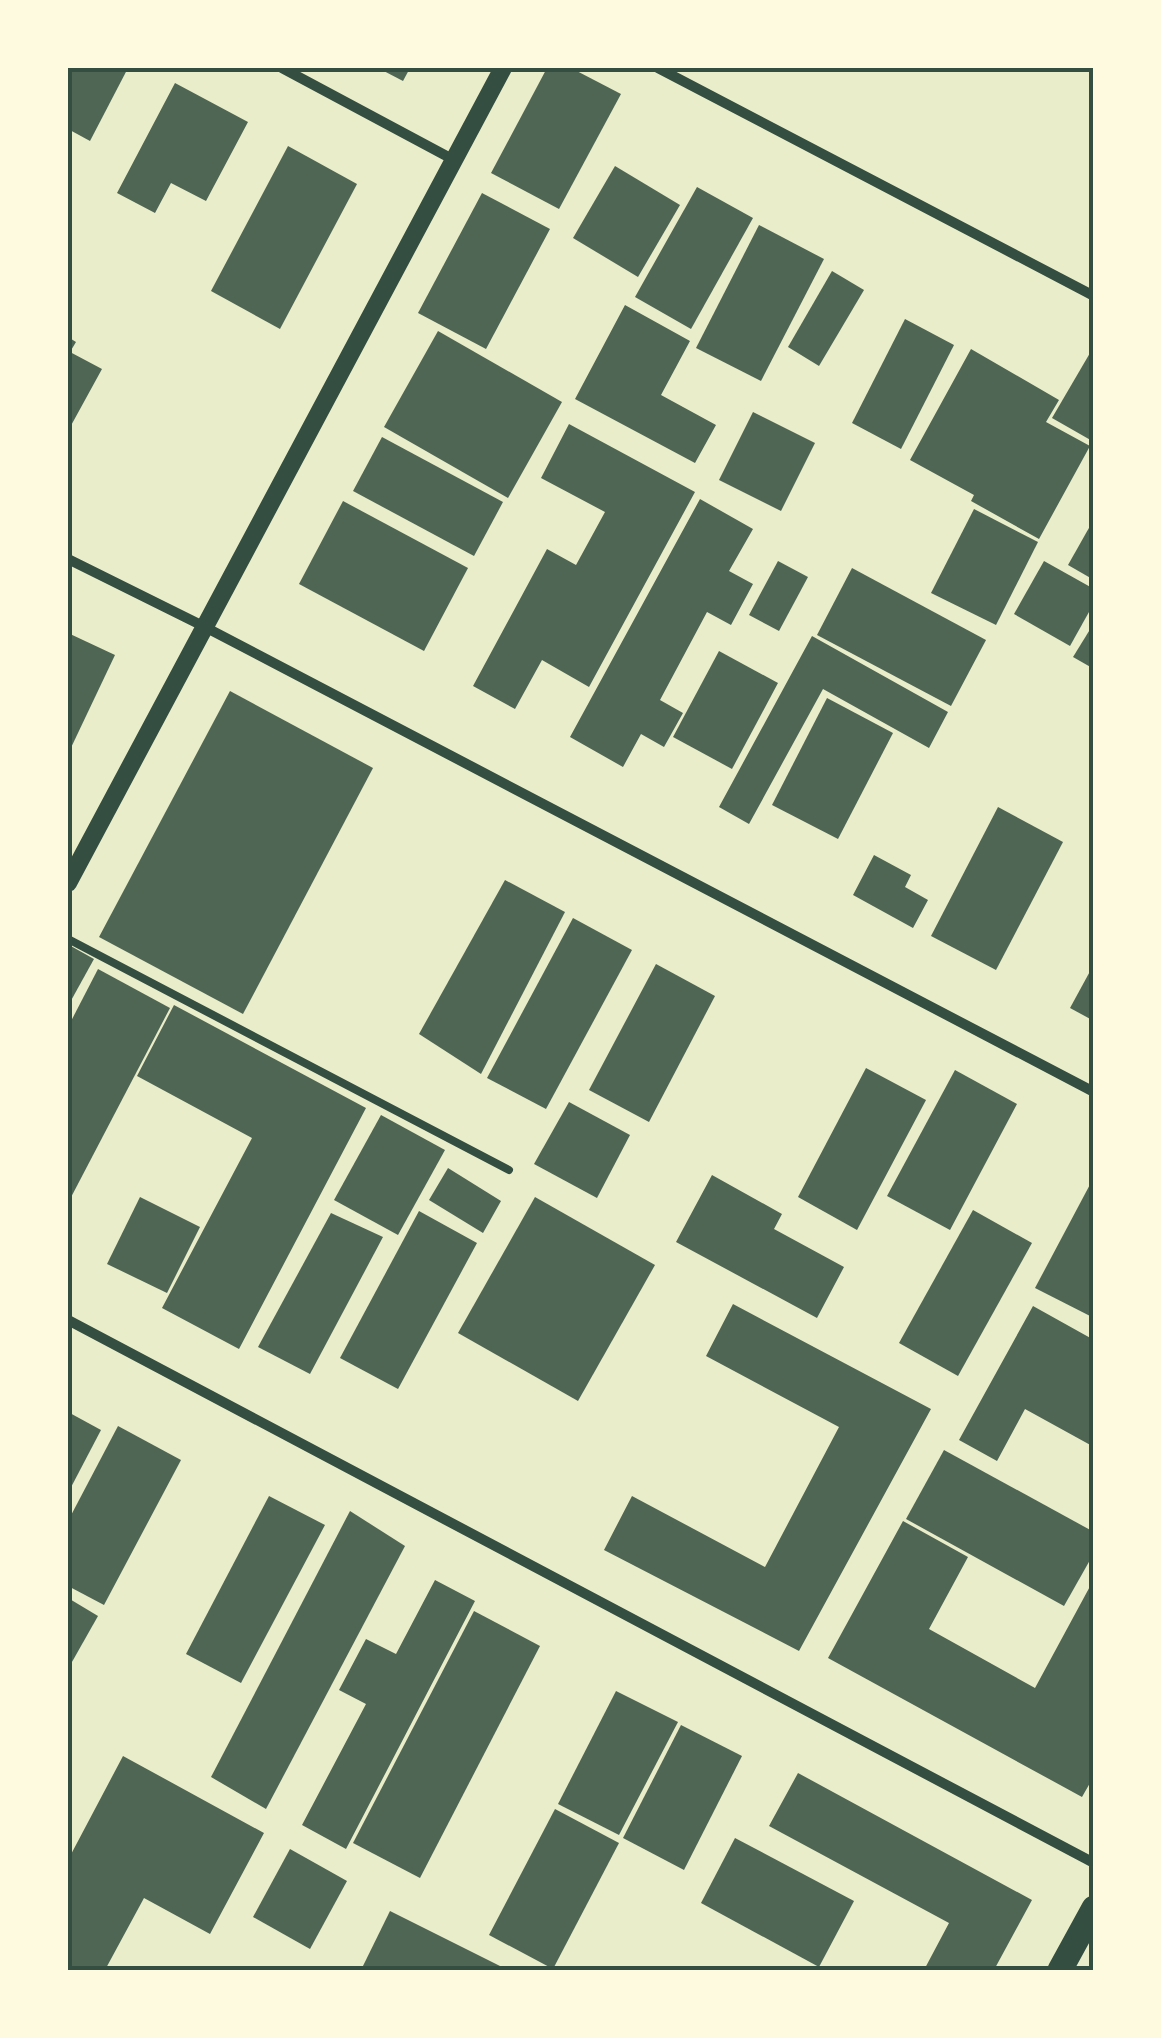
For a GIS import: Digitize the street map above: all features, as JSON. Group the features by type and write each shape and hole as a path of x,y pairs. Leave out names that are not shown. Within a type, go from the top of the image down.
{"main road":[{"path":"1060,1970 1094,1908"}],"street":[{"path":"282,68 454,160"},
{"path":"68,883 504,68"},
{"path":"658,68 1094,296"},
{"path":"68,559 204,626 1094,1092"},
{"path":"68,1320 1094,1863"}],"lane":[{"path":"68,939 509,1170"}],"building":[{"path":"68,68 128,68 90,141 68,129"},
{"path":"378,68 410,68 403,81"},
{"path":"547,68 571,68 621,94 559,209 491,173"},
{"path":"175,83 248,122 206,201 171,183 155,213 117,193"},
{"path":"288,146 357,184 280,329 211,291"},
{"path":"615,166 680,205 638,277 573,238"},
{"path":"697,187 753,218 691,329 635,297"},
{"path":"482,193 550,229 486,349 418,313"},
{"path":"759,225 824,259 761,381 696,348"},
{"path":"832,271 864,290 819,366 788,347"},
{"path":"625,305 690,341 661,395 716,425 695,463 575,399"},
{"path":"905,319 954,345 901,449 852,423"},
{"path":"438,331 562,402 508,498 384,427"},
{"path":"68,337 76,342 70,352 102,369 68,431"},
{"path":"971,349 1059,400 1046,422 1090,446 1039,539 971,501 974,495 910,460"},
{"path":"1090,353 1094,355 1094,442 1052,418"},
{"path":"753,412 815,443 781,511 719,480"},
{"path":"569,424 695,492 589,687 542,660 515,709 473,686 547,549 576,565 605,512 541,478"},
{"path":"382,437 503,502 474,556 353,491"},
{"path":"700,499 753,529 729,571 753,584 731,625 707,612 660,700 683,713 664,747 641,734 623,767 570,737"},
{"path":"343,501 468,568 424,651 299,584"},
{"path":"974,509 1038,542 996,625 931,593"},
{"path":"1094,519 1094,580 1068,565"},
{"path":"778,561 808,577 779,631 749,615"},
{"path":"1044,561 1094,589 1094,603 1070,646 1014,614"},
{"path":"852,568 986,640 951,706 817,635"},
{"path":"1094,623 1094,669 1073,657"},
{"path":"68,633 115,655 68,754"},
{"path":"812,636 948,712 929,748 823,689 749,824 719,807"},
{"path":"719,651 778,683 732,769 673,737"},
{"path":"230,691 373,768 243,1014 99,937"},
{"path":"827,698 893,733 838,839 772,805"},
{"path":"998,807 1063,842 996,970 931,936"},
{"path":"874,855 911,875 905,887 928,900 913,928 853,895"},
{"path":"505,880 565,912 481,1074 419,1034"},
{"path":"573,918 632,950 546,1109 487,1078"},
{"path":"69,945 94,959 68,1006 68,948"},
{"path":"656,964 715,996 649,1122 589,1090"},
{"path":"1094,964 1094,1021 1070,1008"},
{"path":"98,969 170,1008 68,1203 68,1027"},
{"path":"174,1005 366,1108 239,1349 162,1308 252,1138 137,1076"},
{"path":"866,1068 926,1100 857,1230 798,1197"},
{"path":"955,1070 1017,1104 950,1230 887,1196"},
{"path":"569,1102 630,1135 597,1198 534,1164"},
{"path":"381,1115 445,1150 398,1235 334,1200"},
{"path":"448,1168 501,1201 483,1233 429,1200"},
{"path":"712,1175 782,1214 774,1229 844,1267 817,1318 676,1242"},
{"path":"1094,1177 1094,1318 1035,1288"},
{"path":"140,1197 200,1227 167,1293 107,1264"},
{"path":"535,1197 655,1265 578,1401 458,1333"},
{"path":"973,1210 1032,1243 958,1376 899,1343"},
{"path":"419,1211 477,1243 398,1389 340,1358"},
{"path":"331,1213 383,1237 310,1374 258,1347"},
{"path":"733,1304 931,1409 799,1651 604,1550 632,1496 765,1567 839,1427 706,1356"},
{"path":"1033,1306 1094,1340 1094,1447 1025,1409 997,1461 959,1440"},
{"path":"68,1412 101,1430 68,1493"},
{"path":"118,1426 181,1460 104,1605 68,1586 68,1521"},
{"path":"944,1450 1094,1532 1094,1553 1064,1606 906,1519"},
{"path":"269,1496 325,1525 241,1683 186,1654"},
{"path":"350,1511 405,1546 266,1809 211,1777"},
{"path":"903,1521 968,1557 929,1629 1035,1688 1094,1579 1094,1776 1082,1797 828,1658"},
{"path":"435,1580 475,1601 346,1849 302,1825 366,1704 339,1690 366,1639 396,1654"},
{"path":"68,1598 98,1616 68,1669"},
{"path":"474,1611 540,1646 420,1878 353,1843"},
{"path":"616,1691 678,1722 619,1835 558,1804"},
{"path":"681,1725 742,1756 684,1870 623,1838"},
{"path":"123,1756 264,1833 210,1934 144,1898 105,1970 68,1970 68,1860"},
{"path":"798,1773 1032,1900 994,1970 924,1970 949,1923 769,1826"},
{"path":"555,1809 619,1843 553,1969 489,1935"},
{"path":"735,1838 854,1901 819,1967 701,1903"},
{"path":"290,1849 347,1881 310,1949 253,1917"},
{"path":"390,1911 508,1970 361,1970"}]}
